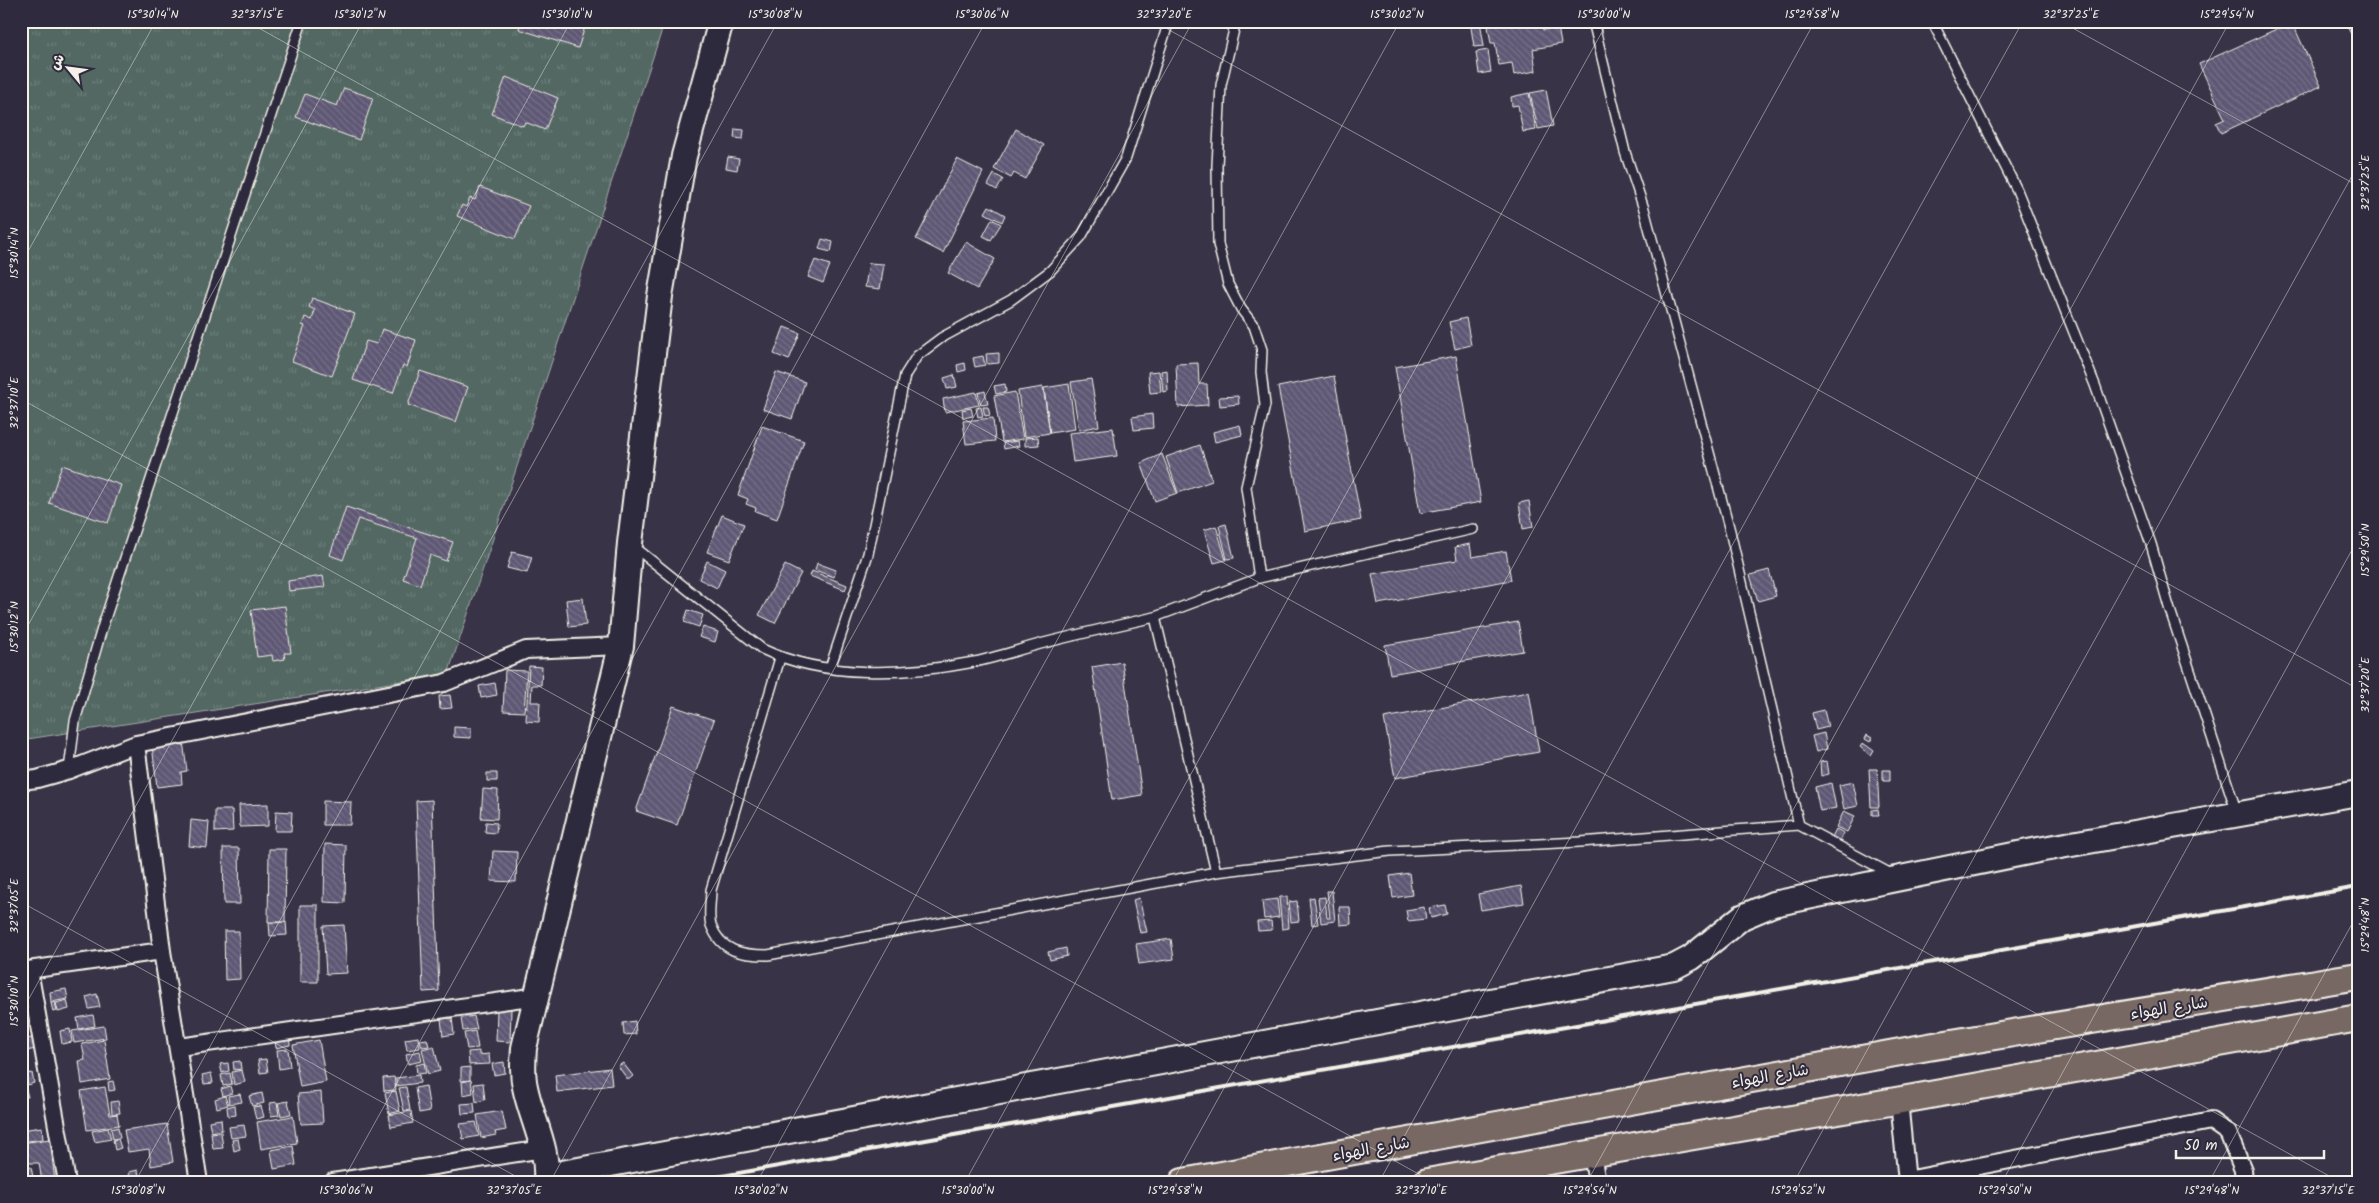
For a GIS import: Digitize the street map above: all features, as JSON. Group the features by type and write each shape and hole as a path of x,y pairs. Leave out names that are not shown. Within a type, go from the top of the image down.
{"main road":[{"name":"شارع الهواء","path":"1184,1182 1928,1047 2358,976"},
{"path":"1427,1182 1592,1155 2358,1018"}],"street":[{"path":"721,21 684,156 660,296 630,543 621,646 524,1048 522,1071 525,1088 543,1149 546,1179 1674,967 1691,958 1742,917 1773,904 1899,878 2358,793"},
{"path":"21,780 37,779 68,770 136,744 444,683 526,650 621,646"},
{"path":"136,744 162,951 179,1047 199,1182"},
{"path":"67,1182 25,971 162,951"},
{"path":"179,1047 537,996"},
{"path":"1899,1100 1907,1181 2211,1121 2228,1133 2243,1170 2244,1182"},
{"path":"332,1182 543,1149"},
{"path":"1592,1155 1597,1182"}],"lane":[{"path":"68,770 75,720 103,625 302,21"},
{"path":"830,668 868,554 905,375 916,356 941,338 1011,300 1050,271 1081,237 1126,158 1169,21"},
{"path":"1236,21 1221,85 1217,166 1218,244 1228,284 1241,309 1254,326 1262,350 1261,372 1265,406 1246,487 1259,578"},
{"path":"1593,21 1625,152 1644,209 1730,531 1799,825"},
{"path":"1932,21 2017,190 2095,385 2151,544 2169,607 2238,814"},
{"path":"2351,21 2358,36"},
{"path":"630,543 762,649 780,658 830,668 878,671 928,669 975,662 1090,631 1155,617 1259,578 1473,529"},
{"path":"1155,617 1216,872"},
{"path":"780,658 711,890 711,924 723,945 743,955 768,955 797,950 1216,872 1390,851 1580,842 1799,825 1899,878"}],"green space":[{"path":"21,21 665,21 448,674 21,740"}],"building":[{"path":"521,21 534,23 535,21 587,21 578,48 519,29"},
{"path":"798,21 824,21 821,29"},
{"path":"1470,21 1480,21 1484,46 1474,47"},
{"path":"1487,21 1541,21 1543,30 1558,27 1561,44 1533,49 1536,71 1514,75 1512,63 1499,65 1495,43 1491,43"},
{"path":"1555,21 1566,21 1567,25 1555,26"},
{"path":"2292,22 2321,86 2221,133 2216,123 2225,119 2199,64"},
{"path":"1488,50 1491,72 1479,74 1476,52"},
{"path":"506,77 558,98 545,130 525,122 523,126 492,114"},
{"path":"344,88 373,98 359,140 296,117 305,94 337,106"},
{"path":"1546,90 1553,126 1538,129 1530,93"},
{"path":"1529,93 1536,130 1523,132 1518,105 1512,106 1511,97"},
{"path":"735,129 744,130 743,139 734,138"},
{"path":"1016,129 1044,145 1025,179 1014,173 1011,178 994,169"},
{"path":"728,157 739,159 737,170 726,168"},
{"path":"957,159 983,172 943,253 916,239"},
{"path":"994,174 1003,179 997,190 988,185"},
{"path":"480,187 529,206 515,239 457,216 462,205 466,207 470,198 475,200"},
{"path":"989,206 1005,215 1002,222 985,213"},
{"path":"992,219 1001,224 991,240 983,236"},
{"path":"822,239 833,242 831,252 819,249"},
{"path":"966,242 995,259 977,289 948,273"},
{"path":"815,260 830,265 823,283 808,277"},
{"path":"869,263 884,264 880,289 865,287"},
{"path":"312,298 355,314 332,376 292,361 305,326 302,325 305,317 312,320 315,310 309,307"},
{"path":"1466,318 1471,345 1455,349 1449,322"},
{"path":"784,327 800,333 789,360 774,354"},
{"path":"382,329 416,340 407,367 403,365 393,393 353,380 366,341 377,344"},
{"path":"999,353 999,363 987,364 986,354"},
{"path":"983,356 985,365 975,367 973,358"},
{"path":"1456,356 1481,502 1420,513 1395,367"},
{"path":"965,363 966,370 958,372 957,365"},
{"path":"1198,363 1199,384 1207,384 1208,405 1178,407 1176,364"},
{"path":"1167,370 1168,391 1163,392 1161,371"},
{"path":"420,371 468,387 456,422 408,405"},
{"path":"1159,371 1161,392 1150,393 1148,372"},
{"path":"776,372 805,382 792,419 763,409"},
{"path":"954,375 957,387 947,389 944,378"},
{"path":"1334,376 1361,520 1305,531 1278,387"},
{"path":"1091,379 1099,426 1079,430 1071,382"},
{"path":"1005,384 1006,392 996,394 994,386"},
{"path":"1069,384 1075,429 1050,433 1044,388"},
{"path":"1043,387 1050,433 1024,437 1018,391"},
{"path":"985,391 988,404 981,405 978,393"},
{"path":"976,392 979,405 945,412 943,399"},
{"path":"1015,392 1023,439 1002,442 994,396"},
{"path":"1238,396 1239,404 1220,406 1219,397"},
{"path":"981,407 983,416 978,417 976,408"},
{"path":"983,407 988,407 990,415 985,416"},
{"path":"971,408 973,416 963,418 962,410"},
{"path":"1152,414 1153,428 1134,430 1132,417"},
{"path":"993,418 995,441 966,444 963,421"},
{"path":"1240,425 1242,435 1215,442 1213,432"},
{"path":"762,426 804,441 777,519 755,511 756,508 746,504 748,499 738,495"},
{"path":"1113,428 1117,456 1073,462 1069,433"},
{"path":"1038,437 1039,445 1025,446 1025,438"},
{"path":"1018,441 1019,446 1004,449 1003,443"},
{"path":"1200,445 1212,481 1178,493 1166,457"},
{"path":"1162,454 1177,493 1155,501 1141,463"},
{"path":"62,465 121,485 108,523 49,503"},
{"path":"1529,501 1533,527 1523,529 1519,503"},
{"path":"346,507 453,542 446,561 430,555 420,585 403,579 417,538 358,519 343,560 330,555"},
{"path":"722,515 744,524 729,560 707,552"},
{"path":"1226,524 1234,558 1227,559 1219,526"},
{"path":"1216,526 1226,560 1214,563 1204,530"},
{"path":"1470,544 1472,557 1506,551 1511,580 1378,604 1372,574 1457,560 1455,547"},
{"path":"512,552 532,557 527,573 507,568"},
{"path":"707,561 725,570 717,588 699,579"},
{"path":"817,563 836,570 834,577 815,570"},
{"path":"785,565 801,573 775,623 759,615"},
{"path":"1769,570 1776,596 1758,601 1750,575"},
{"path":"812,571 847,585 845,590 810,576"},
{"path":"323,576 325,587 289,591 288,581"},
{"path":"583,598 586,625 569,627 566,600"},
{"path":"285,606 291,653 284,653 285,659 273,661 272,655 257,657 251,610"},
{"path":"688,610 703,615 699,627 684,622"},
{"path":"1518,622 1523,651 1390,674 1385,645"},
{"path":"703,627 718,632 715,642 699,637"},
{"path":"1122,662 1142,795 1112,800 1092,667"},
{"path":"529,666 542,667 541,685 532,685 531,702 540,702 539,722 526,721"},
{"path":"505,670 527,671 524,712 503,711"},
{"path":"495,683 497,695 481,698 479,686"},
{"path":"1529,692 1539,752 1395,778 1384,718"},
{"path":"450,695 452,708 440,709 439,696"},
{"path":"673,706 714,720 677,825 636,811"},
{"path":"1824,710 1828,727 1816,730 1812,713"},
{"path":"454,727 471,728 471,738 454,737"},
{"path":"1824,733 1827,749 1816,752 1812,736"},
{"path":"1867,735 1872,738 1870,742 1865,739"},
{"path":"183,741 187,771 181,772 182,784 157,787 152,745"},
{"path":"1863,743 1874,751 1871,756 1860,747"},
{"path":"1827,761 1829,774 1821,776 1820,762"},
{"path":"1869,769 1877,769 1879,807 1871,807"},
{"path":"1883,770 1890,770 1890,781 1883,781"},
{"path":"487,773 497,773 497,781 487,781"},
{"path":"1853,782 1858,806 1844,809 1839,785"},
{"path":"1831,783 1836,808 1820,811 1815,787"},
{"path":"483,789 498,790 497,819 481,818"},
{"path":"432,800 439,991 423,992 416,801"},
{"path":"323,801 351,802 350,825 323,825"},
{"path":"268,804 268,826 240,827 239,805"},
{"path":"1878,809 1879,815 1872,815 1872,810"},
{"path":"215,810 232,810 233,831 215,832"},
{"path":"276,811 292,812 291,831 275,831"},
{"path":"1844,811 1855,816 1847,832 1836,827"},
{"path":"191,820 209,822 207,848 189,846"},
{"path":"486,822 497,823 496,833 485,832"},
{"path":"1836,829 1844,833 1838,845 1830,841"},
{"path":"325,844 346,845 345,903 324,902"},
{"path":"223,848 239,848 240,904 224,904"},
{"path":"269,849 286,849 285,922 268,922"},
{"path":"493,851 517,852 516,882 491,881"},
{"path":"1409,873 1412,895 1393,898 1390,876"},
{"path":"1521,886 1524,903 1481,910 1478,894"},
{"path":"1327,891 1332,891 1335,921 1321,923 1318,898 1325,897 1327,918 1330,918"},
{"path":"1279,897 1287,897 1289,928 1282,929"},
{"path":"1314,897 1318,924 1312,925 1309,898"},
{"path":"1139,898 1147,932 1140,933 1133,900"},
{"path":"1277,899 1279,917 1264,919 1262,901"},
{"path":"1297,901 1299,921 1291,922 1289,902"},
{"path":"300,905 318,905 318,982 300,982"},
{"path":"1445,905 1447,914 1431,918 1429,908"},
{"path":"1339,907 1350,907 1351,924 1340,925"},
{"path":"1424,907 1426,919 1408,921 1406,910"},
{"path":"1271,921 1272,930 1258,931 1257,922"},
{"path":"286,922 287,935 270,936 269,923"},
{"path":"344,925 347,973 326,974 323,926"},
{"path":"224,931 239,931 240,979 225,980"},
{"path":"1171,939 1174,959 1139,964 1136,944"},
{"path":"1066,948 1067,956 1050,960 1048,952"},
{"path":"66,989 68,999 51,1002 50,992"},
{"path":"97,994 100,1007 89,1009 86,997"},
{"path":"24,997 26,1005 21,1006 21,998"},
{"path":"67,1000 69,1009 58,1012 56,1003"},
{"path":"55,1002 57,1011 53,1012 51,1003"},
{"path":"497,1009 511,1009 510,1042 496,1041"},
{"path":"93,1015 95,1026 79,1029 77,1018"},
{"path":"474,1016 477,1029 463,1031 461,1018"},
{"path":"452,1018 454,1034 443,1036 441,1019"},
{"path":"635,1021 636,1034 624,1035 623,1023"},
{"path":"104,1026 106,1038 74,1043 72,1031"},
{"path":"70,1029 72,1042 62,1044 60,1031"},
{"path":"475,1031 478,1048 467,1049 464,1033"},
{"path":"289,1036 290,1045 276,1048 275,1040"},
{"path":"418,1037 420,1048 407,1050 405,1039"},
{"path":"32,1038 35,1049 23,1052 21,1040"},
{"path":"427,1039 429,1046 422,1047 420,1040"},
{"path":"104,1040 110,1079 82,1084 79,1061 85,1060 82,1044"},
{"path":"319,1040 326,1082 300,1087 293,1045"},
{"path":"434,1046 440,1071 428,1074 422,1049"},
{"path":"288,1049 290,1067 279,1069 277,1050"},
{"path":"420,1051 422,1061 408,1064 406,1054"},
{"path":"479,1051 479,1055 489,1054 490,1064 469,1065 468,1052"},
{"path":"266,1059 268,1072 260,1073 258,1060"},
{"path":"240,1061 241,1069 234,1070 233,1062"},
{"path":"504,1062 505,1073 494,1075 492,1064"},
{"path":"228,1063 229,1071 222,1073 220,1064"},
{"path":"424,1063 426,1073 417,1074 416,1065"},
{"path":"623,1063 633,1076 628,1080 618,1066"},
{"path":"470,1067 470,1080 461,1081 461,1068"},
{"path":"610,1068 612,1085 557,1092 555,1075"},
{"path":"242,1070 245,1082 234,1085 232,1072"},
{"path":"32,1073 34,1083 28,1085 26,1074"},
{"path":"211,1073 213,1083 204,1084 202,1075"},
{"path":"230,1073 232,1084 223,1086 221,1075"},
{"path":"419,1075 420,1083 396,1086 396,1078"},
{"path":"394,1077 396,1090 384,1091 383,1078"},
{"path":"471,1080 473,1093 463,1095 462,1082"},
{"path":"113,1081 115,1090 109,1091 108,1082"},
{"path":"483,1083 485,1100 476,1102 474,1084"},
{"path":"25,1086 28,1097 21,1098 21,1087"},
{"path":"230,1086 232,1093 223,1096 221,1089"},
{"path":"426,1086 430,1111 419,1113 415,1088"},
{"path":"105,1087 110,1115 117,1114 119,1125 87,1130 81,1091"},
{"path":"406,1087 410,1110 404,1111 399,1088"},
{"path":"396,1091 400,1111 389,1114 385,1093"},
{"path":"321,1092 323,1123 301,1124 298,1094"},
{"path":"262,1093 264,1103 252,1106 249,1096"},
{"path":"240,1094 242,1102 229,1104 228,1096"},
{"path":"225,1096 228,1105 217,1108 215,1099"},
{"path":"118,1101 120,1113 112,1114 111,1102"},
{"path":"288,1101 291,1114 281,1116 278,1103"},
{"path":"277,1102 279,1115 271,1116 270,1103"},
{"path":"474,1103 475,1113 462,1114 461,1104"},
{"path":"235,1105 236,1115 228,1116 227,1107"},
{"path":"261,1106 264,1117 256,1119 253,1107"},
{"path":"411,1111 413,1123 391,1127 389,1115"},
{"path":"502,1111 506,1130 495,1132 496,1135 481,1138 477,1115"},
{"path":"293,1116 297,1143 261,1149 257,1122"},
{"path":"221,1119 222,1130 211,1132 209,1121"},
{"path":"476,1122 479,1136 463,1139 460,1124"},
{"path":"167,1124 173,1162 151,1166 149,1149 128,1152 124,1130"},
{"path":"244,1125 246,1136 231,1138 229,1127"},
{"path":"42,1127 43,1139 21,1142 21,1130"},
{"path":"118,1127 120,1138 113,1139 111,1129"},
{"path":"108,1128 111,1139 95,1142 92,1131"},
{"path":"221,1132 223,1148 213,1149 211,1133"},
{"path":"50,1139 55,1182 42,1182 39,1163 21,1163 21,1143"},
{"path":"118,1139 121,1148 115,1150 113,1140"},
{"path":"238,1139 240,1149 234,1151 232,1140"},
{"path":"293,1146 296,1165 274,1169 271,1150"},
{"path":"31,1167 34,1182 21,1182 21,1169"},
{"path":"138,1170 140,1182 130,1182 129,1172"}],"railway":[{"path":"688,1182 2358,887"}]}
